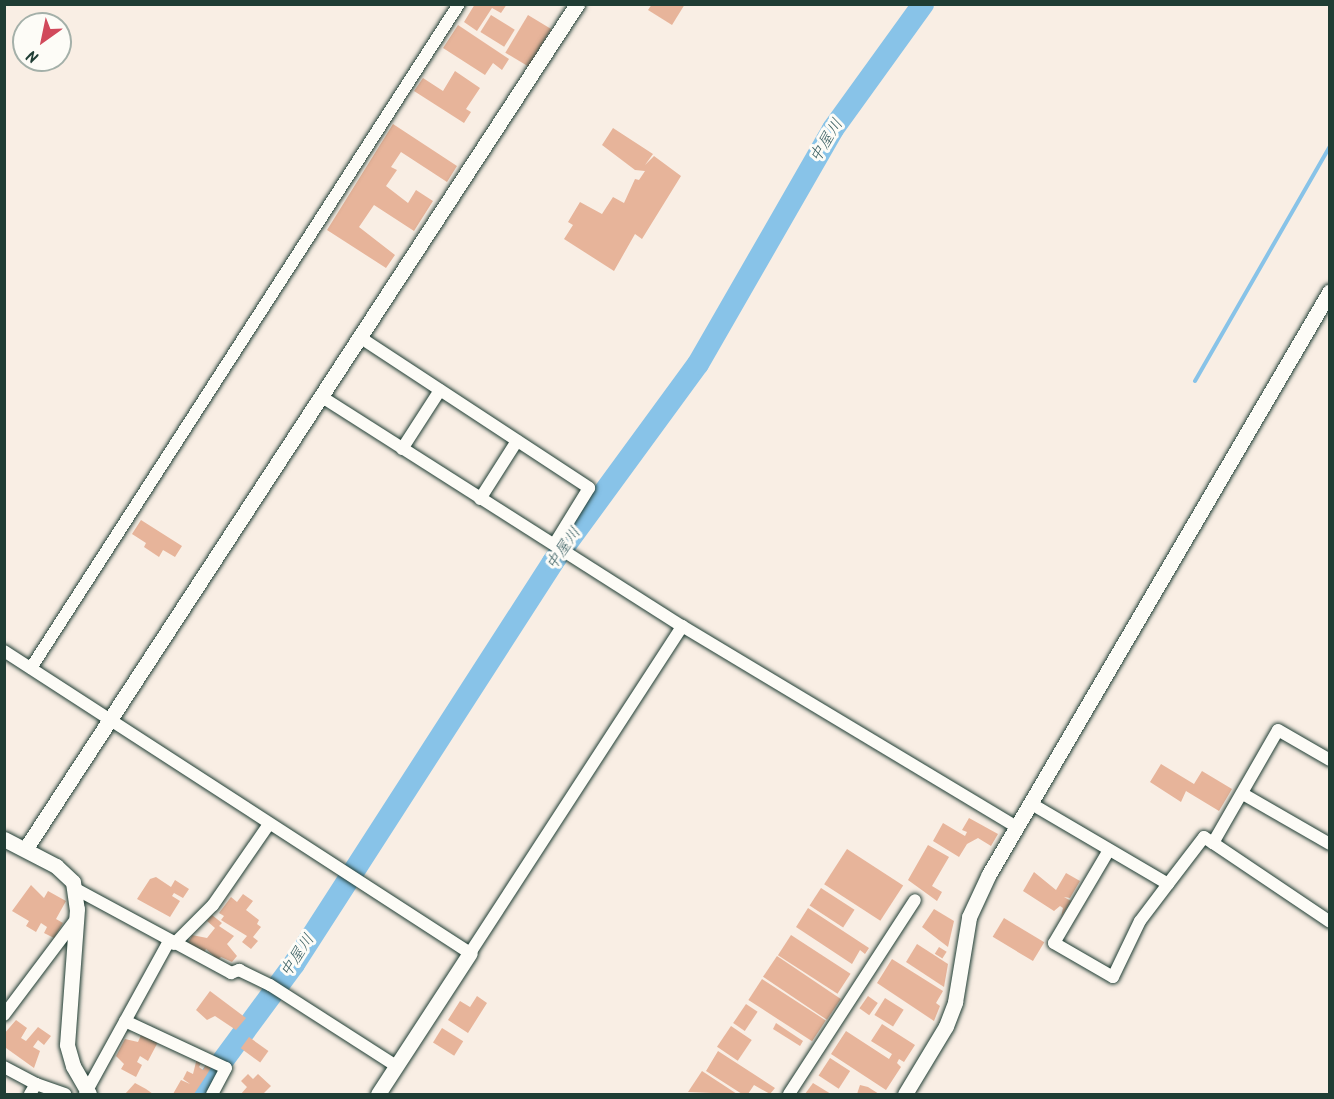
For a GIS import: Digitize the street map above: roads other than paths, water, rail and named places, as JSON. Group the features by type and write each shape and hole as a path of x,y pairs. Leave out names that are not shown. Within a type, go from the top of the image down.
{"street":[{"path":"31,668 459,4"},
{"path":"26,848 112,721 577,4"},
{"path":"905,1095 946,1026 955,1002 969,917 1016,827 1329,291"},
{"path":"361,338 589,488 561,547"},
{"path":"402,449 440,390"},
{"path":"322,397 480,500 561,547 682,626 1016,827"},
{"path":"480,500 517,441"},
{"path":"378,1095 682,626"},
{"path":"4,651 359,884 470,953"},
{"path":"1213,843 1278,730 1329,760"},
{"path":"1243,794 1329,844"},
{"path":"1030,803 1168,884"},
{"path":"87,1094 125,1021 171,942 213,906 269,824"},
{"path":"1109,850 1054,943 1113,977 1140,921 1204,837 1329,922"},
{"path":"4,839 26,848 56,866 73,882 76,919 68,1045 87,1094"},
{"path":"74,888 231,973 239,970 270,985 396,1066"},
{"path":"789,1095 915,900"},
{"path":"4,1015 76,919"},
{"path":"125,1021 220,1065 212,1095"},
{"path":"4,1067 33,1089 65,1095"}],"waterway":[{"name":"中屋川","path":"205,1094 210,1078 294,964 553,562 698,364 833,129 923,4"},
{"path":"1195,381 1330,146"}]}
